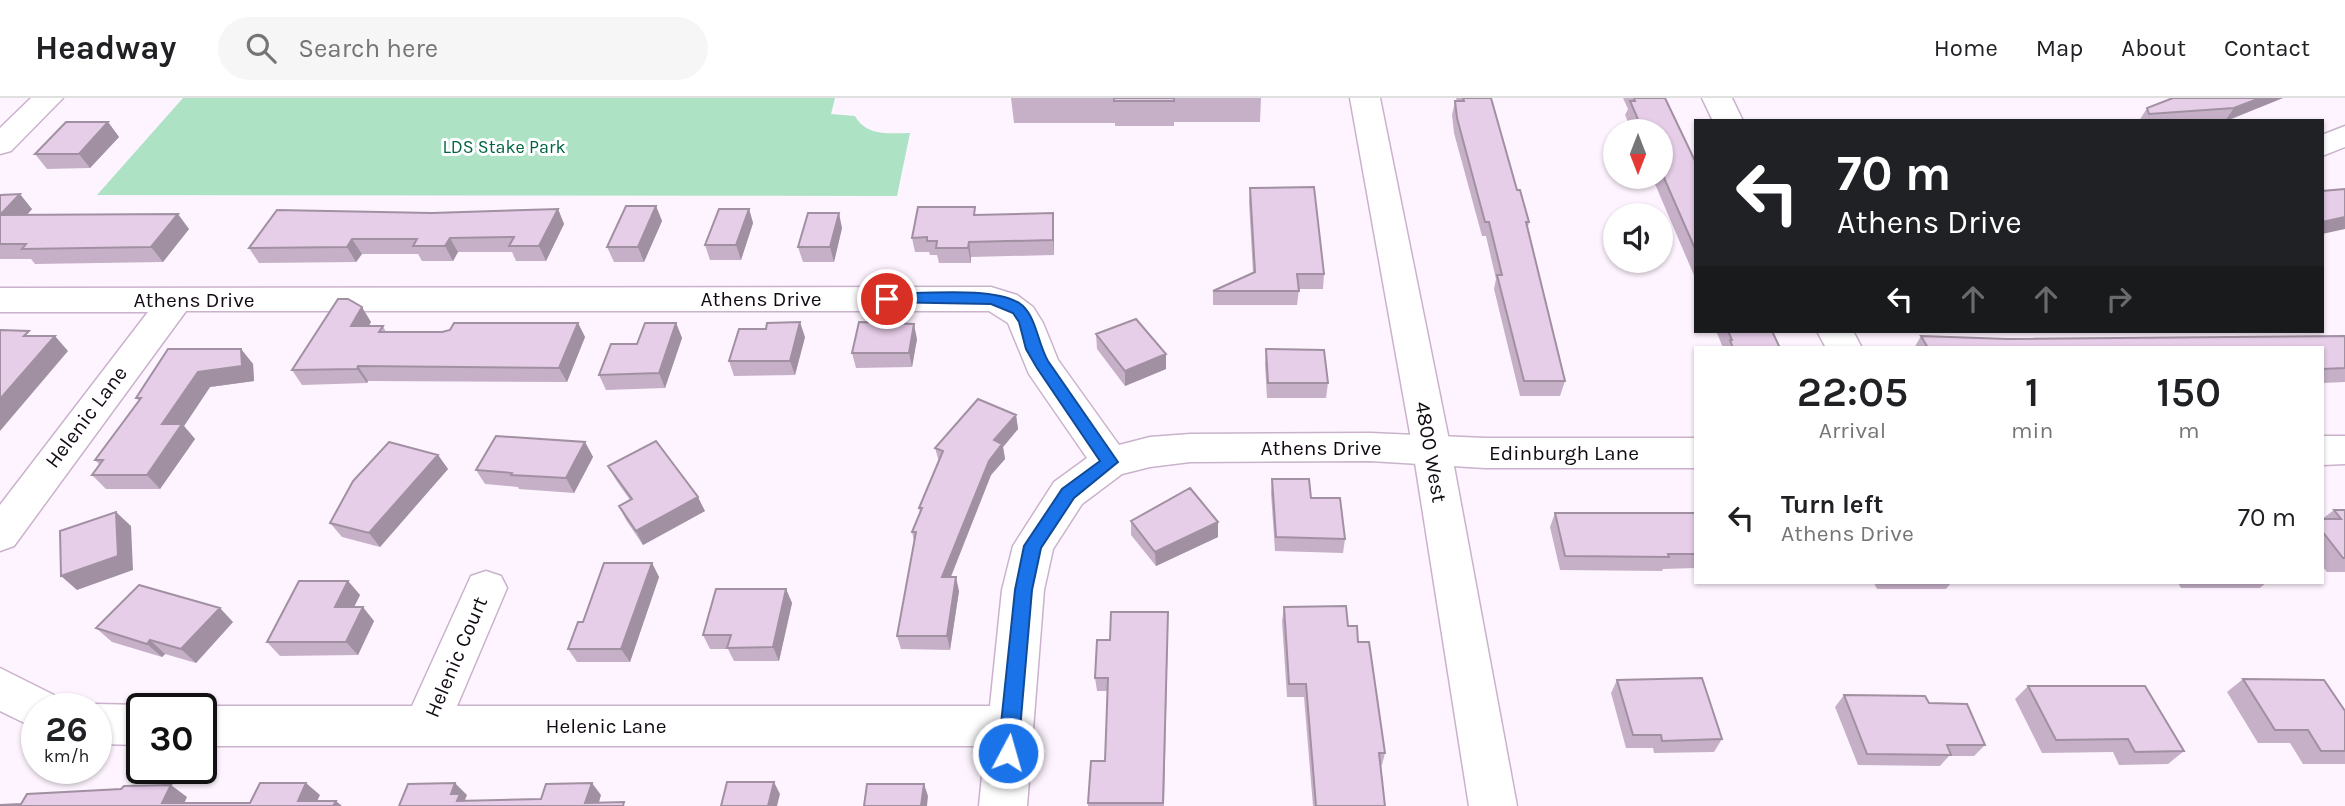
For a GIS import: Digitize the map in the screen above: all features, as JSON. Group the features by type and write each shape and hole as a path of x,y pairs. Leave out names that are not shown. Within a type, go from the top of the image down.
{"street":[{"path":"0,145 48,98"},
{"name":"4800 West","path":"1365,98 1432,450 1493,806"},
{"path":"1717,98 1727,119"},
{"path":"2324,146 2345,135"},
{"name":"Athens Drive","path":"0,300 991,299 1018,310 1026,322 1042,365 1110,462 1150,452 1190,448 1370,447 1432,450"},
{"name":"Helenic Lane","path":"0,536 175,300"},
{"name":"Edinburgh Lane","path":"1432,450 1485,453 1694,453"},
{"path":"2324,450 2345,450"},
{"path":"1003,806 1023,590 1032,546 1068,493 1110,462"},
{"name":"Helenic Court","path":"426,726 486,588"},
{"path":"0,688 21,700"},
{"name":"Helenic Lane","path":"217,726 1011,726"}],"green space":[{"name":"LDS Stake Park","path":"183,98 835,98 831,114 855,116 872,131 910,133 897,196 97,195"}],"building":[{"path":"1114,98 1174,98 1174,101 1114,101"},
{"path":"1463,98 1491,98 1529,222 1526,222 1565,381 1524,381 1497,275 1502,275 1489,222 1485,222 1457,118 1455,101 1464,101"},
{"path":"1634,98 1665,98 1694,159 1694,246 1669,189 1673,189 1673,119 1638,119 1630,101 1635,101"},
{"path":"2173,98 2260,98 2234,108 2149,114 2147,108"},
{"path":"66,122 108,122 79,154 35,154"},
{"path":"1314,187 1324,274 1297,274 1299,291 1213,291 1255,272 1250,188"},
{"path":"2345,189 2345,217 2324,222 2324,191"},
{"path":"20,194 0,215 0,195"},
{"path":"626,206 656,206 638,247 607,247"},
{"path":"918,207 975,207 974,215 1053,213 1053,240 969,242 968,248 936,248 937,241 927,241 927,237 912,238"},
{"path":"558,209 539,246 509,246 514,237 450,238 445,246 413,246 417,239 352,239 347,247 249,248 277,210 432,213"},
{"path":"719,209 749,209 736,245 705,245"},
{"path":"808,213 839,213 830,247 798,247"},
{"path":"178,214 151,247 22,249 26,244 0,244 0,215"},
{"path":"338,299 348,299 362,307 351,326 383,326 379,332 442,332 450,330 454,323 578,323 559,368 358,366 357,369 292,370"},
{"path":"1136,319 1166,354 1125,371 1096,334"},
{"path":"800,322 790,361 729,361 739,329 766,329 767,323"},
{"path":"859,322 914,324 909,353 852,353"},
{"path":"645,323 676,323 659,373 599,375 611,344 637,344"},
{"path":"0,330 29,331 24,336 55,336 0,399"},
{"path":"1729,333 1773,333 1779,346 1732,346"},
{"path":"1921,336 2008,339 2345,336 2345,368 2324,369 2324,346 1927,346"},
{"path":"168,349 241,349 242,366 198,372 162,424 182,424 147,475 92,475 103,460 95,460 141,398 136,398"},
{"path":"1266,349 1324,350 1328,383 1268,383"},
{"path":"978,399 1016,415 994,440 1002,444 989,461 942,577 956,577 947,636 897,636 916,532 912,532 943,451 935,448"},
{"path":"496,436 585,442 566,478 476,470"},
{"path":"656,441 698,497 636,531 619,506 632,499 608,466"},
{"path":"389,442 438,455 369,533 330,523 353,481"},
{"path":"1272,479 1309,479 1311,498 1340,498 1345,539 1276,537"},
{"path":"1190,488 1218,522 1155,552 1131,521"},
{"path":"2334,510 2345,510 2345,558 2324,534 2324,519 2341,519"},
{"path":"116,512 118,556 61,576 60,531"},
{"path":"1555,513 1694,513 1694,554 1668,554 1669,557 1565,556"},
{"path":"604,563 652,563 621,649 568,649 578,622 583,622"},
{"path":"299,581 348,581 335,607 363,607 346,642 267,642"},
{"path":"139,585 220,608 181,649 150,640 147,644 96,628"},
{"path":"716,589 786,589 773,647 727,648 731,635 703,635"},
{"path":"1346,606 1348,626 1357,626 1358,642 1369,642 1385,753 1379,753 1385,806 1316,806 1306,684 1289,684 1284,607"},
{"path":"1111,612 1168,612 1163,803 1088,803 1091,761 1105,761 1108,678 1095,678 1097,640 1110,640"},
{"path":"1702,678 1722,739 1662,741 1661,735 1633,735 1617,680"},
{"path":"2243,679 2324,680 2345,711 2345,751 2321,751 2308,730 2275,730"},
{"path":"2028,686 2145,686 2184,751 2135,752 2128,739 2056,740"},
{"path":"1844,695 1925,696 1929,703 1967,704 1985,745 1947,745 1951,755 1867,754"},
{"path":"727,782 774,782 768,806 721,806"},
{"path":"260,783 306,783 298,801 336,801 333,806 0,806 21,804 27,794 171,785 162,803 250,803"},
{"path":"455,783 451,794 460,794 457,801 541,799 546,784 592,783 585,803 624,802 623,806 399,806 408,784"},
{"path":"867,784 924,784 921,806 864,806"}],"route":[{"path":"887,299 991,299 1018,310 1026,322 1029,337 1042,365 1110,462 1068,493 1032,546 1023,590 1008,753"}]}
